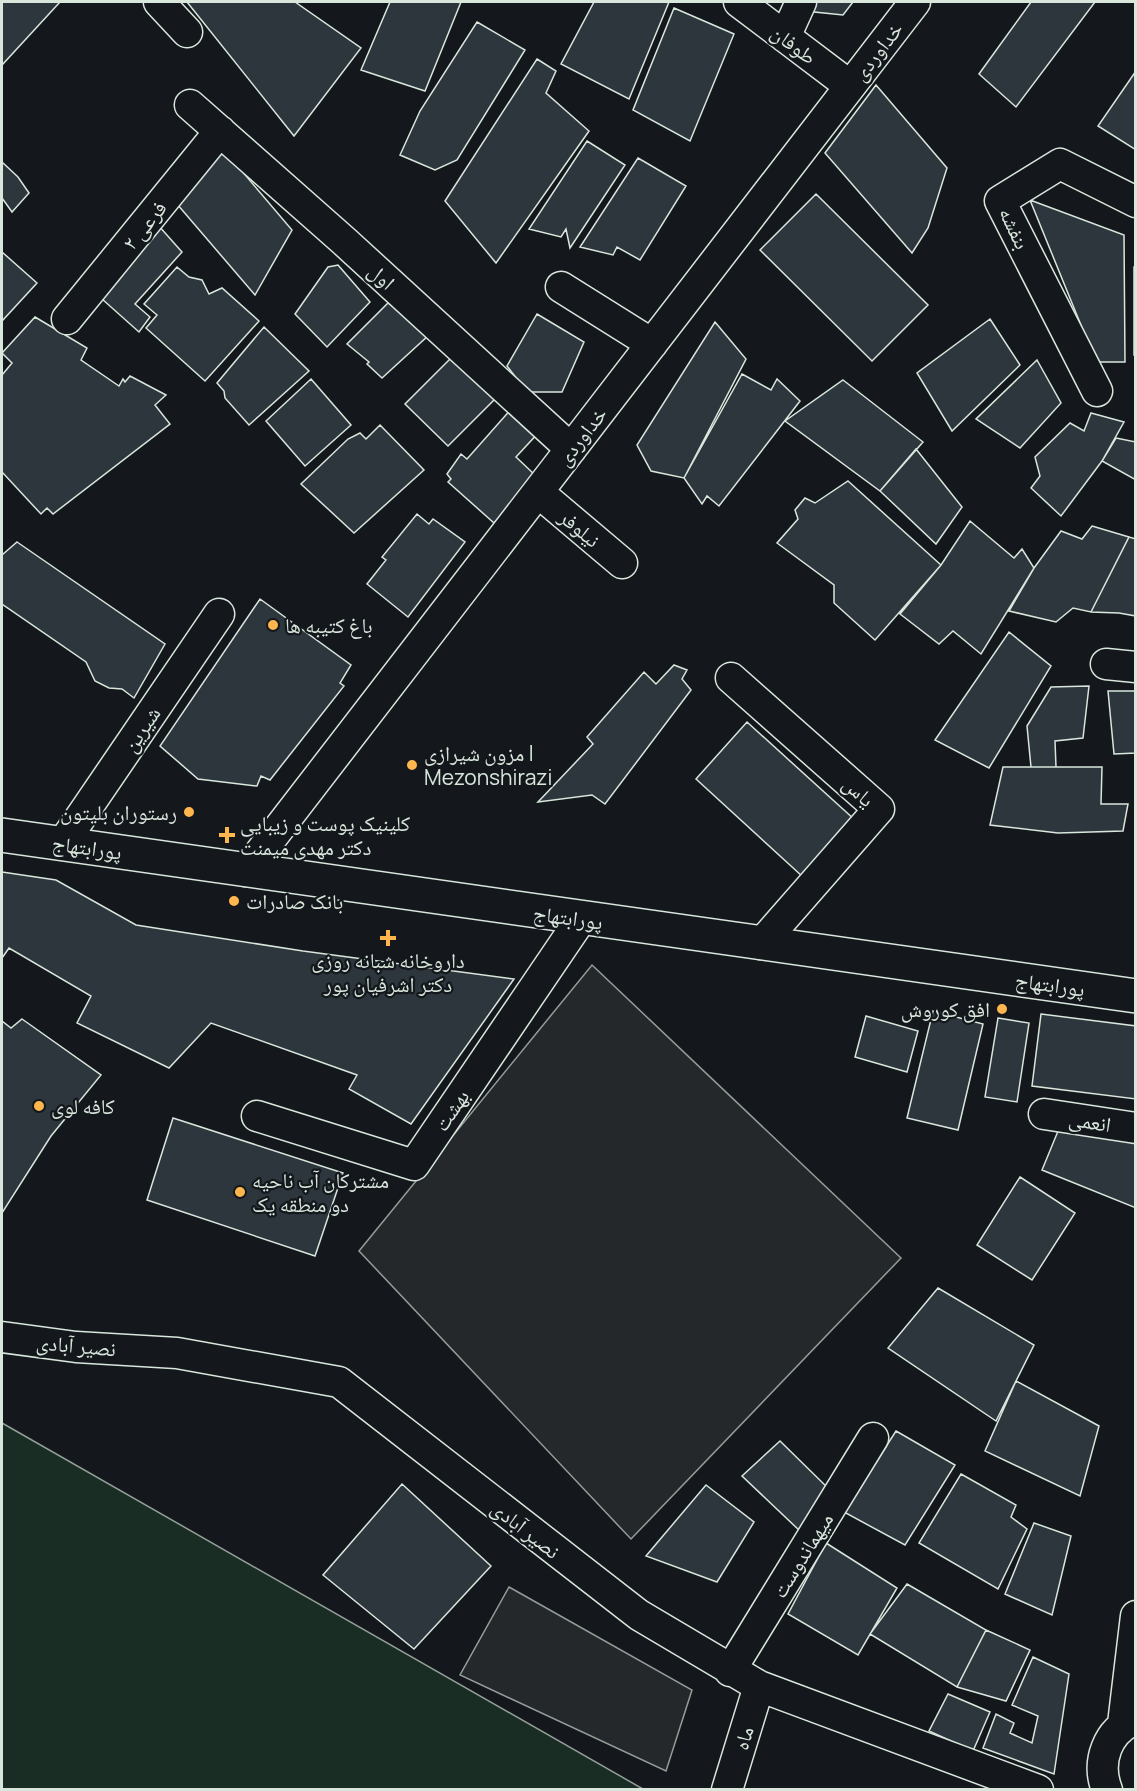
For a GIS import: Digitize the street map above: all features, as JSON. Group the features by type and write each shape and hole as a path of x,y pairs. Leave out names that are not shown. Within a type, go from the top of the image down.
{"main road":[{"name":"پورابتهاج","path":"2,835 1136,996"}],"street":[{"path":"159,2 187,32"},
{"name":"طوفان","path":"738,2 850,86"},
{"path":"785,37 801,2"},
{"name":"خداوردی","path":"246,871 915,2"},
{"name":"اول","path":"190,105 571,449"},
{"name":"فرعی ۲","path":"67,320 220,131"},
{"name":"بنفشه","path":"1097,391 1000,201 1060,164 1136,202"},
{"path":"561,287 652,344"},
{"name":"نیلوفر","path":"537,492 622,563"},
{"name":"شیرین","path":"63,843 219,614"},
{"path":"1106,664 1136,667"},
{"name":"یاس","path":"731,678 879,809 761,944"},
{"name":"بهشت","path":"257,1116 414,1165 581,918"},
{"name":"انعمی","path":"1044,1114 1136,1128"},
{"name":"نصیر آبادی","path":"2,1337 76,1347 177,1353 339,1382 639,1615 730,1671 759,1686 1038,1790"},
{"name":"میهماندوست","path":"730,1671 873,1438"},
{"path":"1107,1790 1101,1776 1105,1748 1129,1722 1136,1616"},
{"name":"ماه","path":"727,1790 759,1686"}],"green space":[{"path":"2,1423 643,1789 2,1789"}],"shaded area":[{"path":"592,965 901,1258 631,1539 359,1251"},
{"path":"509,1587 692,1690 666,1771 460,1675"}],"building":[{"path":"2,2 60,2 2,65"},
{"path":"187,2 295,2 361,48 294,136"},
{"path":"390,2 461,2 425,91 361,70"},
{"path":"594,2 669,2 629,99 561,64"},
{"path":"809,2 853,2 843,15 805,11"},
{"path":"1031,2 1095,2 1016,107 979,74"},
{"path":"674,8 734,34 690,141 633,110"},
{"path":"477,22 525,50 457,160 435,170 400,155 420,111"},
{"path":"537,59 556,71 546,93 589,131 496,263 445,201"},
{"path":"1136,71 1136,150 1098,126"},
{"path":"876,85 947,168 928,228 912,253 825,153"},
{"path":"587,141 625,165 570,248 566,229 561,237 529,229"},
{"path":"224,150 292,230 255,295 177,204"},
{"path":"638,158 686,186 640,260 617,247 613,255 580,247"},
{"path":"2,162 18,177 29,193 12,212 2,198"},
{"path":"816,194 928,305 872,361 760,250"},
{"path":"1030,200 1124,235 1125,362 1096,362"},
{"path":"158,225 182,252 135,304 150,317 139,332 102,299"},
{"path":"2,252 37,283 2,321"},
{"path":"338,265 370,302 327,347 295,314 328,267"},
{"path":"177,267 189,277 202,280 209,294 222,288 259,321 205,381 146,328 157,315 144,304"},
{"path":"1134,267 1136,267 1136,355 1134,355"},
{"path":"388,303 430,334 382,378 367,364 369,362 347,344"},
{"path":"537,314 584,342 562,392 527,392 507,366"},
{"path":"35,317 87,348 81,360 119,386 123,379 125,382 130,376 166,395 155,405 170,424 53,514 47,508 41,514 2,472 2,375 12,363 2,353"},
{"path":"990,319 1020,365 952,431 917,373"},
{"path":"715,322 746,359 684,478 651,471 637,445"},
{"path":"264,327 309,371 249,425 225,398 224,391 217,383"},
{"path":"454,355 497,397 448,446 405,404"},
{"path":"1037,360 1061,403 1020,448 976,419"},
{"path":"742,374 771,390 777,379 800,401 719,506 707,496 702,504 684,478"},
{"path":"311,379 351,425 305,466 266,421"},
{"path":"843,380 923,442 880,491 785,421"},
{"path":"512,408 540,431 516,457 535,475 501,523 497,520 494,523 448,482 451,479 447,474 461,454 467,459"},
{"path":"1091,413 1124,422 1102,461 1061,516 1031,488 1040,476 1035,457 1070,423 1084,431"},
{"path":"380,425 424,470 354,533 301,484 348,439 360,433 366,439"},
{"path":"1116,438 1136,442 1136,480 1102,461"},
{"path":"916,449 962,507 936,544 880,491"},
{"path":"848,481 941,565 875,640 834,603 834,585 777,543 798,519 795,510 805,498 815,503"},
{"path":"417,514 429,524 433,519 465,542 408,617 367,584 386,560 382,557"},
{"path":"970,521 1014,558 1022,549 1034,568 981,654 953,631 939,644 900,614 941,565"},
{"path":"1092,526 1129,537 1091,612 1073,608 1056,622 1009,611 1034,568 1061,531 1082,539"},
{"path":"1129,537 1136,539 1136,616 1091,612"},
{"path":"17,542 165,644 134,698 122,689 109,688 95,681 86,662 2,604 2,555"},
{"path":"260,599 351,665 340,683 344,686 270,780 261,776 257,786 198,779 160,746"},
{"path":"1009,632 1051,666 989,768 935,740"},
{"path":"674,665 687,670 682,679 691,690 605,804 592,795 538,802 593,744 587,737 644,672 656,684"},
{"path":"1089,686 1083,738 1055,741 1056,767 1031,767 1027,726 1051,687"},
{"path":"1108,691 1136,691 1136,753 1114,754"},
{"path":"747,722 855,820 803,877 696,779"},
{"path":"1003,767 1102,767 1101,804 1128,804 1123,831 1058,833 990,825"},
{"path":"2,872 56,880 136,925 303,951 514,979 411,1124 349,1089 357,1075 211,1023 169,1068 77,1023 91,996 9,948 2,958"},
{"path":"933,1011 983,1024 958,1130 907,1118"},
{"path":"1041,1014 1136,1026 1136,1099 1032,1086"},
{"path":"866,1016 918,1031 907,1072 855,1057"},
{"path":"998,1018 1029,1023 1017,1102 985,1097"},
{"name":"کافه لوی","path":"22,1019 101,1075 51,1136 2,1213 2,1021 11,1028"},
{"path":"173,1118 343,1173 315,1256 147,1200"},
{"path":"1063,1119 1136,1131 1136,1208 1042,1170"},
{"path":"1020,1177 1075,1213 1032,1280 977,1245"},
{"path":"938,1288 1034,1345 996,1421 888,1348"},
{"path":"1016,1381 1099,1426 1080,1496 985,1451"},
{"path":"896,1431 955,1465 905,1545 844,1512"},
{"path":"780,1441 832,1492 801,1532 742,1476"},
{"path":"961,1474 1016,1505 1011,1517 1027,1529 998,1589 919,1543"},
{"path":"402,1484 491,1566 414,1649 323,1575"},
{"path":"706,1485 754,1522 717,1582 646,1556"},
{"path":"1034,1523 1071,1536 1052,1615 1005,1594"},
{"path":"826,1543 897,1588 858,1655 788,1614"},
{"path":"907,1584 986,1630 957,1687 870,1634"},
{"path":"986,1630 1030,1650 1006,1701 957,1687"},
{"path":"1033,1657 1069,1674 1054,1774 983,1748 996,1714 1014,1723 1010,1733 1032,1743 1038,1716 1012,1705"},
{"path":"948,1694 990,1712 973,1751 929,1731"}],"place":[{"name":"باغ کتیبه ها","path":"273,625"},
{"name":"مزون شيرازی | Mezonshirazi","path":"412,765"},
{"name":"رستوران بلیتون","path":"189,812"},
{"name":"کلینیک پوست و زیبایی دکتر مهدی میمنت","path":"227,835"},
{"name":"بانک صادرات","path":"234,901"},
{"name":"داروخانه شبانه روزی دکتر اشرفیان پور","path":"388,938"},
{"name":"افق کوروش","path":"1002,1009"},
{"name":"کافه لوی","path":"39,1106"},
{"name":"مشترکان آب ناحیه دو منطقه یک","path":"240,1192"}]}
